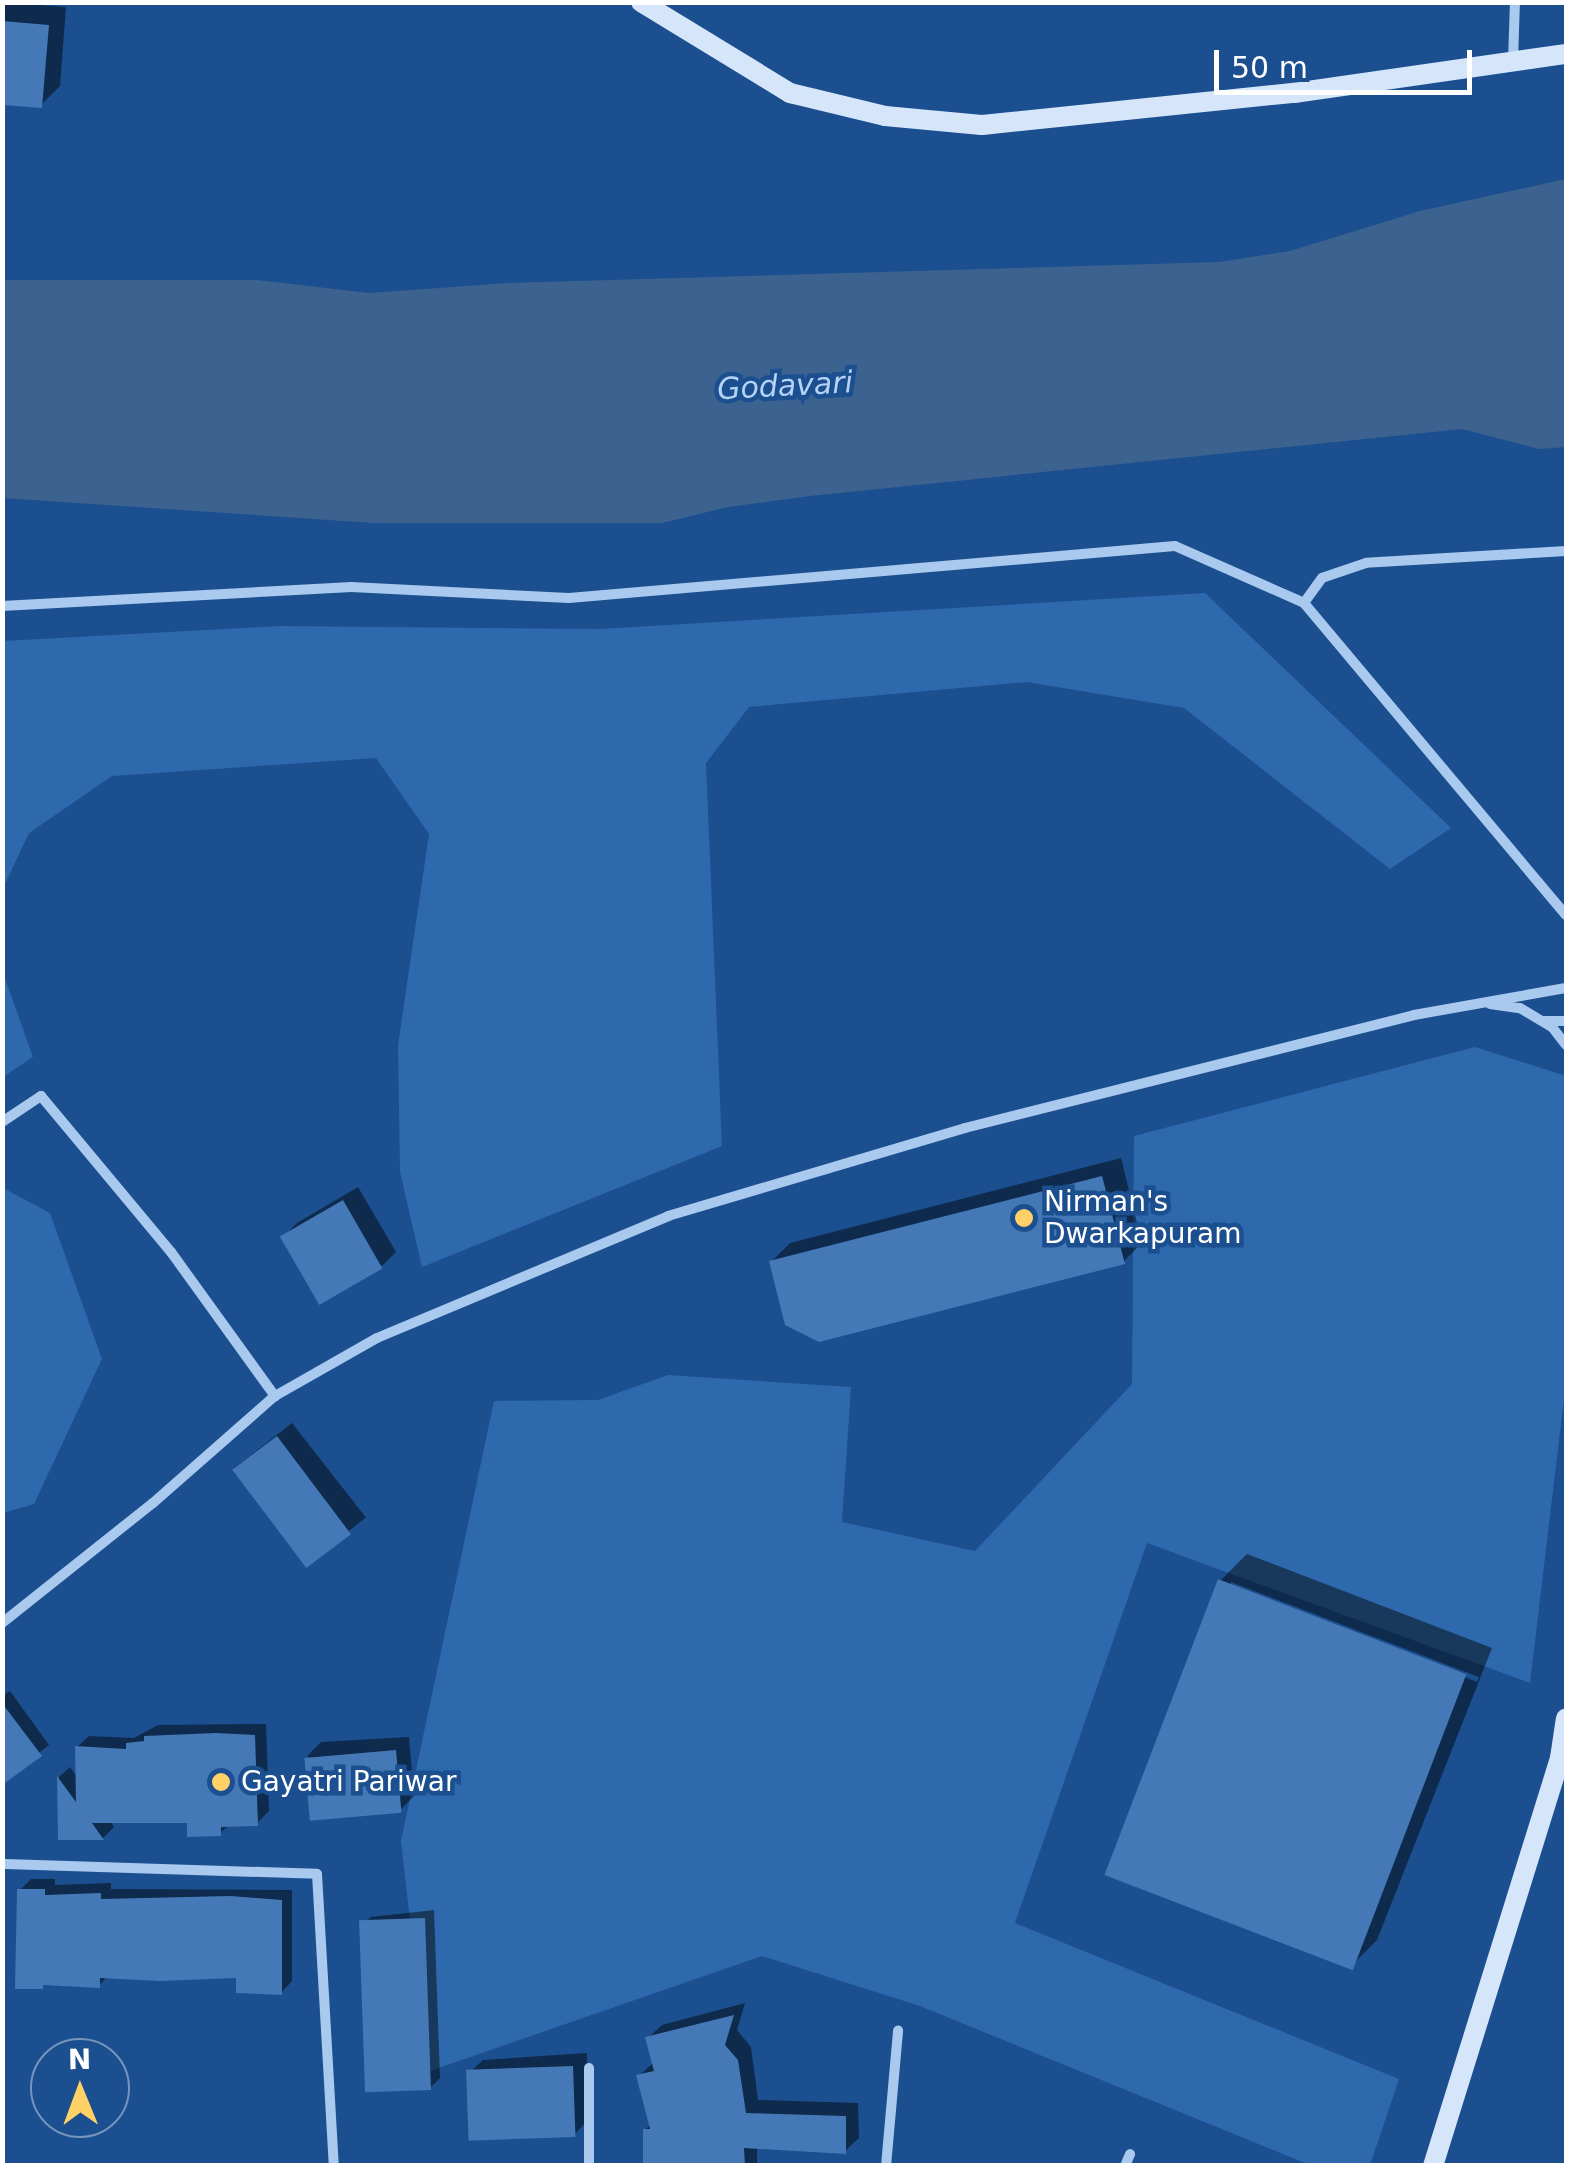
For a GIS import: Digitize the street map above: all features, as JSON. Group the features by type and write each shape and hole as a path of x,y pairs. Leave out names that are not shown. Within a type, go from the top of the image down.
{"street":[{"path":"642,2 790,93 885,116 982,124 1294,94 1566,54"},
{"path":"1513,62 1515,2"},
{"path":"2,606 350,587 569,598 1176,546 1304,602 1566,914"},
{"path":"1304,602 1322,578 1366,562 1566,552"},
{"path":"2,1624 153,1504 276,1396 377,1338 668,1216 966,1128 1479,1002 1566,988"},
{"path":"1479,1002 1520,1008 1541,1021 1566,1045"},
{"path":"1541,1021 1566,1021"},
{"path":"2,1122 41,1096 171,1252 276,1396"},
{"path":"1433,2166 1560,1758 1566,1718"},
{"path":"5,1864 317,1874 334,2166"},
{"path":"886,2166 898,2031"},
{"path":"589,2068 589,2166"},
{"path":"1125,2166 1130,2154"}],"shaded area":[{"path":"1205,593 1451,828 1390,869 1184,708 1027,682 749,707 706,763 722,1146 422,1267 400,1172 398,1045 429,834 376,758 112,776 29,833 3,888 3,641 280,626 600,629"},
{"path":"2,970 33,1057 3,1077 2,1077"},
{"path":"1475,1047 1566,1076 1566,1382 1530,1683 1147,1543 1015,1923 1399,2079 1370,2165 1310,2165 920,2006 762,1956 427,2072 401,1841 494,1401 598,1400 668,1375 851,1387 842,1522 975,1551 1132,1384 1134,1136"},
{"path":"3,1188 50,1213 102,1359 34,1504 3,1513"}],"water":[{"name":"Godavari","path":"1566,179 1566,447 1539,449 1462,429 810,496 728,507 662,523 373,523 3,498 3,280 257,280 369,293 508,283 1219,262 1290,251 1420,211"}],"building":[{"path":"2,21 49,25 42,108 2,105"},
{"name":"Nirman's Dwarkapuram","path":"1102,1176 1125,1264 819,1342 785,1325 769,1261"},
{"path":"343,1200 382,1268 319,1305 280,1236"},
{"path":"277,1436 351,1534 306,1568 232,1470"},
{"path":"1218,1579 1466,1674 1353,1970 1104,1875"},
{"path":"2,1703 42,1756 2,1785"},
{"path":"255,1735 258,1826 221,1827 221,1836 187,1837 187,1823 92,1823 104,1840 58,1840 57,1776 76,1802 75,1746 126,1749 126,1743 144,1741 144,1736"},
{"path":"396,1750 401,1813 310,1821 304,1758"},
{"path":"17,1889 45,1889 45,1895 101,1893 101,1899 230,1896 282,1900 282,1995 236,1993 236,1978 100,1978 100,1988 43,1985 43,1989 15,1989"},
{"path":"425,1918 431,2090 365,2092 359,1920"},
{"path":"734,2015 725,2045 738,2060 746,2113 846,2116 846,2154 744,2148 745,2166 643,2166 643,2129 650,2129 636,2075 654,2071 645,2037"},
{"path":"573,2066 575,2137 469,2141 466,2070"}],"place":[{"name":"Nirman's Dwarkapuram","path":"1024,1218"},
{"name":"Gayatri Pariwar","path":"221,1782"}]}
